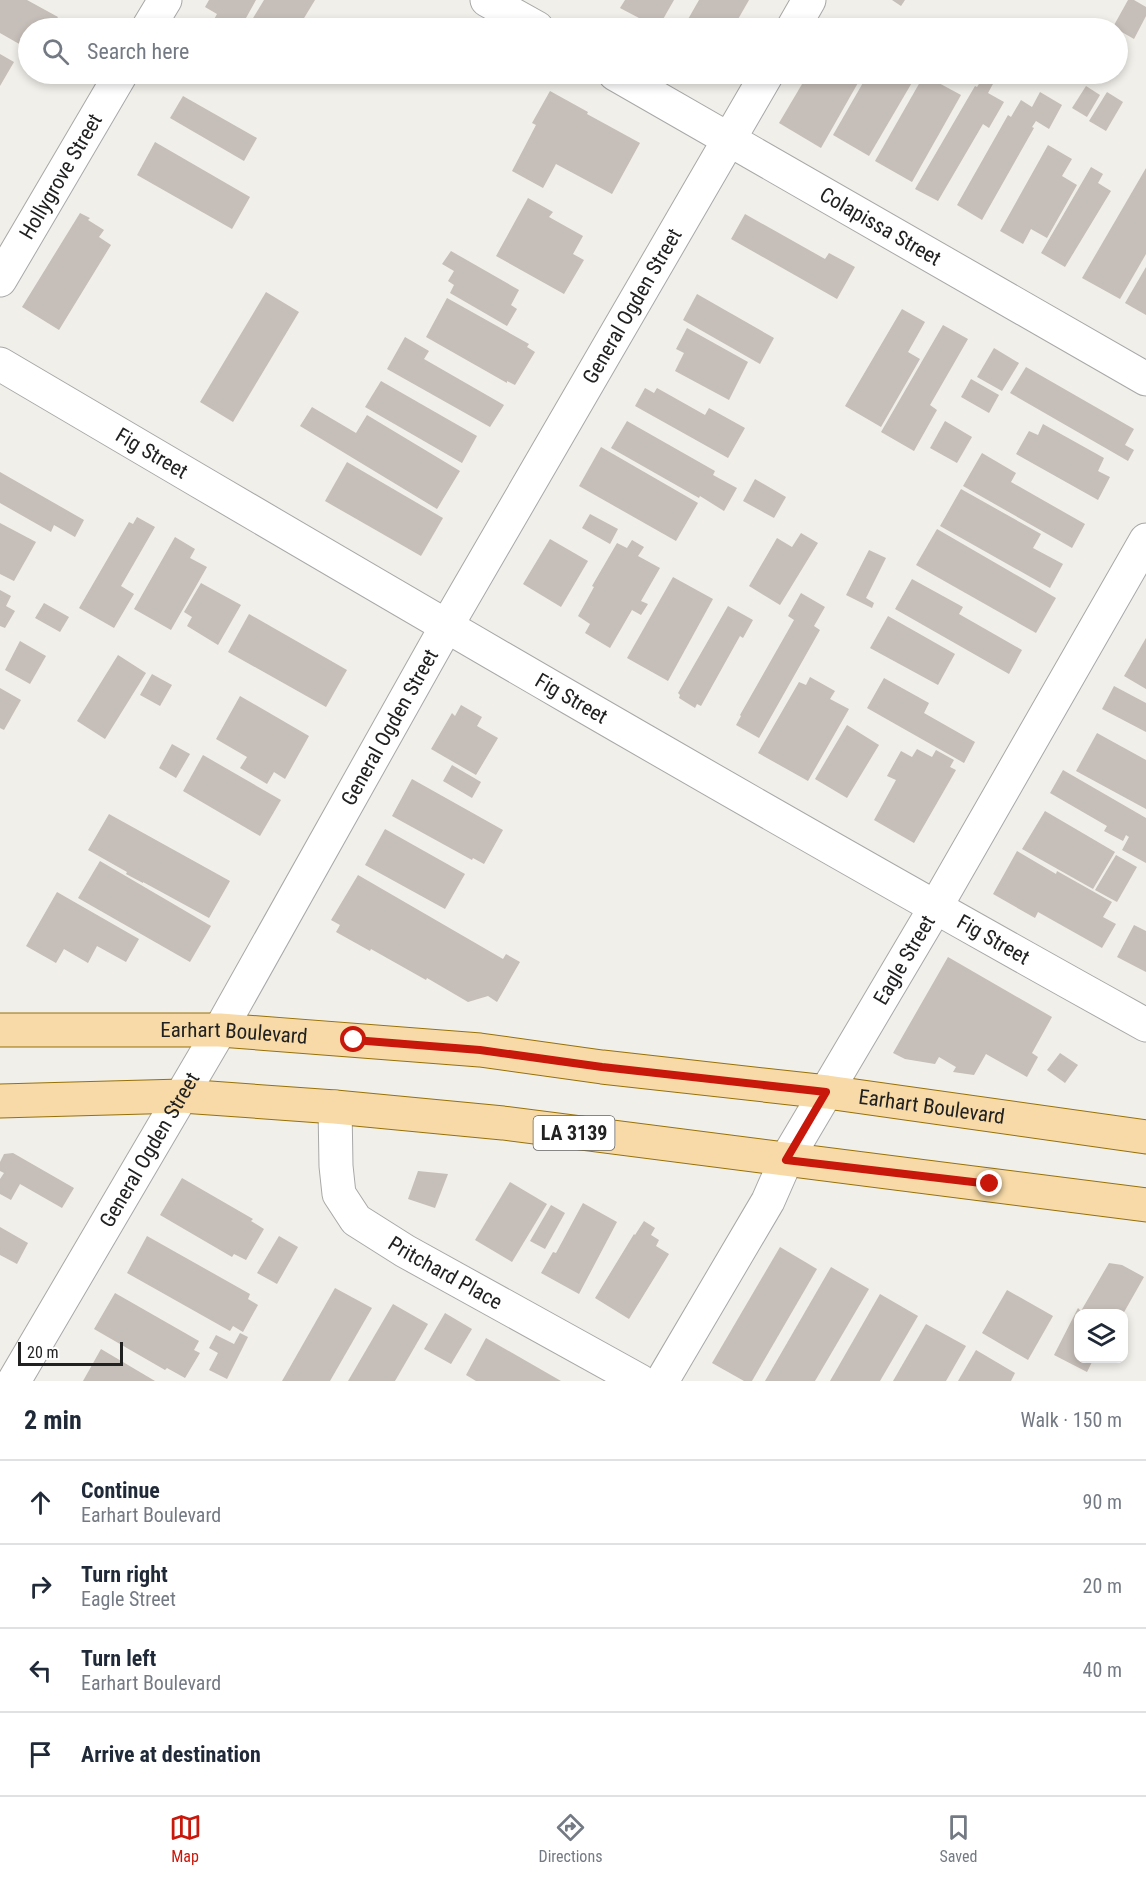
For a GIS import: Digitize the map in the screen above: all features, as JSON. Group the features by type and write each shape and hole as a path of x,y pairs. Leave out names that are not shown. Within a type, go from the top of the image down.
{"main road":[{"name":"Earhart Boulevard","path":"0,1030 220,1030 480,1050 602,1067 826,1092 1146,1137"},
{"name":"LA 3139","path":"0,1101 182,1096 335,1107 503,1123 1146,1205"}],"street":[{"path":"154,18 165,0"},
{"path":"488,0 520,18"},
{"path":"799,18 809,0"},
{"name":"Hollygrove Street","path":"0,280 115,84"},
{"name":"Colapissa Street","path":"633,84 1146,379"},
{"name":"General Ogden Street","path":"14,1381 182,1096 446,627 761,84"},
{"name":"Fig Street","path":"0,364 446,627 935,908 1146,1025"},
{"name":"Eagle Street","path":"662,1381 768,1201 786,1160 935,908 1146,540"},
{"name":"Pritchard Place","path":"335,1107 339,1194 356,1220 405,1251 640,1381"}],"building":[{"path":"0,0 27,0 58,17 18,18 18,43 0,33"},
{"path":"209,0 256,0 246,18 215,18 217,14 205,7"},
{"path":"264,0 315,0 304,18 253,18"},
{"path":"625,0 674,0 664,18 639,18 620,8"},
{"path":"699,0 749,0 739,18 689,18"},
{"path":"892,0 905,0 901,6"},
{"path":"1128,0 1134,0 1146,7 1146,16 1134,39 1128,36 1128,18 1118,18"},
{"path":"0,54 14,62 0,86"},
{"path":"802,84 857,84 821,148 779,123"},
{"path":"862,84 911,84 869,156 833,135"},
{"path":"919,84 941,84 961,95 912,182 875,161"},
{"path":"979,84 993,84 988,93 1004,102 989,128 983,124 938,201 915,189 975,86 977,87"},
{"path":"1086,86 1100,95 1087,117 1072,108"},
{"path":"550,91 640,143 612,194 556,164 543,188 512,171 536,125 532,123"},
{"path":"1040,92 1062,105 1049,129 1036,121 982,220 957,205 1008,115 1011,117 1021,100 1032,107"},
{"path":"1107,92 1123,102 1106,131 1089,121"},
{"path":"183,96 257,138 244,161 170,118"},
{"path":"155,142 250,197 232,229 137,175"},
{"path":"1048,145 1072,159 1062,176 1077,185 1047,238 1031,229 1023,244 1000,231"},
{"path":"1091,167 1103,174 1098,183 1111,191 1065,267 1041,253"},
{"path":"1146,168 1146,254 1120,299 1082,278"},
{"path":"528,198 553,212 549,217 583,236 573,254 584,260 564,294 496,256"},
{"path":"80,213 104,230 99,237 111,245 59,330 22,307"},
{"path":"745,214 825,259 829,253 855,267 837,299 731,239"},
{"path":"451,251 519,290 511,305 517,309 507,326 450,293 454,285 448,281 454,271 442,264"},
{"path":"1146,267 1146,315 1125,303"},
{"path":"266,292 299,312 233,422 200,402"},
{"path":"697,294 774,338 760,364 683,320"},
{"path":"447,298 529,344 527,347 535,352 515,385 507,381 507,383 426,337"},
{"path":"902,309 925,322 908,352 920,359 881,427 845,406"},
{"path":"943,325 968,339 930,405 937,410 914,451 881,432"},
{"path":"687,328 748,362 729,400 675,371 684,353 676,349"},
{"path":"405,337 429,351 424,359 504,405 490,427 387,369"},
{"path":"994,348 1019,363 1002,391 977,377"},
{"path":"1026,367 1134,429 1125,445 1134,450 1128,461 1010,393"},
{"path":"971,379 999,395 989,413 961,397"},
{"path":"381,381 477,436 462,463 365,407"},
{"path":"645,388 654,393 657,388 705,415 709,408 745,428 728,458 635,406"},
{"path":"312,407 356,433 367,415 460,471 437,509 300,426"},
{"path":"627,421 715,471 713,475 737,488 724,511 611,448"},
{"path":"945,421 972,437 957,463 930,448"},
{"path":"1043,424 1104,458 1098,471 1110,477 1098,500 1016,454 1029,431 1038,435"},
{"path":"601,447 698,503 676,541 579,486"},
{"path":"982,453 1016,473 1011,482 1085,524 1072,548 963,486"},
{"path":"347,462 443,518 421,556 325,501"},
{"path":"0,472 84,520 75,537 54,525 51,532 0,503"},
{"path":"755,479 786,497 774,518 743,501"},
{"path":"961,489 1041,534 1033,548 1063,564 1050,588 940,526"},
{"path":"590,514 618,529 610,544 582,528"},
{"path":"137,517 155,527 121,586 134,594 114,628 79,608 129,522 133,524"},
{"path":"0,523 36,542 14,581 0,574"},
{"path":"937,529 1056,598 1036,633 916,565"},
{"path":"801,533 818,543 780,605 749,586 777,538 792,547"},
{"path":"175,537 195,549 190,558 207,567 171,630 134,609"},
{"path":"550,539 588,561 561,607 523,584"},
{"path":"632,540 644,547 638,556 660,568 641,601 648,604 641,615 632,610 610,648 585,633 590,624 578,616 617,543 627,548"},
{"path":"869,550 886,558 866,598 874,603 872,608 846,595"},
{"path":"673,577 713,599 668,681 627,658"},
{"path":"912,579 963,607 959,614 1022,650 1009,674 895,609"},
{"path":"201,583 241,605 218,645 187,626 192,617 184,612"},
{"path":"0,590 11,596 6,606 15,611 5,628 0,626"},
{"path":"801,593 825,607 814,626 820,630 759,738 736,725 794,620 788,616"},
{"path":"44,603 69,617 60,632 35,618"},
{"path":"728,606 753,620 743,638 740,636 701,706 697,704 695,708 679,698 678,693"},
{"path":"249,614 347,670 326,707 228,652"},
{"path":"888,616 955,654 938,685 870,648"},
{"path":"1146,638 1146,689 1124,676"},
{"path":"20,641 46,656 30,684 5,670"},
{"path":"118,655 146,673 105,739 77,721"},
{"path":"152,674 172,685 160,706 140,695"},
{"path":"810,677 835,691 830,699 849,709 808,781 758,753 799,682 806,685"},
{"path":"884,678 929,703 924,713 975,742 964,763 867,708"},
{"path":"1114,686 1146,703 1146,732 1102,709"},
{"path":"0,688 21,700 4,730 0,728"},
{"path":"240,696 309,736 285,779 274,772 267,784 240,768 247,757 216,739"},
{"path":"461,705 482,717 477,726 498,738 476,775 431,749 452,713 455,716"},
{"path":"847,725 879,745 847,798 815,779"},
{"path":"1097,733 1146,760 1146,809 1076,771"},
{"path":"172,744 190,754 176,778 159,768"},
{"path":"917,749 932,757 936,750 954,760 950,767 956,770 914,843 874,820 896,780 887,776 901,751 912,757"},
{"path":"203,755 281,800 260,836 183,791"},
{"path":"452,765 481,782 472,798 443,781"},
{"path":"1063,770 1146,818 1146,863 1122,850 1129,837 1126,835 1123,841 1104,831 1107,826 1050,793"},
{"path":"412,779 503,830 484,864 473,858 472,860 392,816"},
{"path":"1045,811 1115,852 1093,889 1022,849"},
{"path":"109,814 230,881 209,918 126,874 127,872 88,850"},
{"path":"385,829 465,874 445,909 365,865"},
{"path":"1017,851 1056,874 1057,871 1112,902 1103,917 1116,924 1102,948 1038,912 1035,918 993,894"},
{"path":"1116,855 1137,867 1117,902 1095,890"},
{"path":"100,861 211,926 190,962 78,898"},
{"path":"358,875 503,959 506,954 520,962 497,1002 488,996 468,1002 427,978 426,980 336,932 340,925 331,920"},
{"path":"57,892 139,939 126,962 97,946 88,963 64,949 56,963 26,946"},
{"path":"1134,925 1146,931 1146,972 1117,957"},
{"path":"948,957 1052,1017 1032,1053 1038,1057 1027,1077 986,1054 974,1075 953,1072 956,1067 939,1057 935,1064 905,1059 893,1053"},
{"path":"1060,1053 1078,1065 1065,1083 1047,1070"},
{"path":"13,1153 74,1188 62,1208 20,1184 11,1200 0,1194 0,1179 4,1173 0,1171 0,1162 4,1154"},
{"path":"418,1171 448,1174 435,1208 408,1199"},
{"path":"182,1178 253,1219 251,1221 264,1229 246,1260 234,1254 232,1257 160,1215"},
{"path":"510,1182 547,1204 512,1262 475,1240"},
{"path":"583,1203 617,1222 579,1294 541,1273 553,1252 556,1253"},
{"path":"551,1205 565,1213 545,1249 530,1241"},
{"path":"644,1221 655,1228 651,1235 659,1240 656,1246 669,1254 629,1319 595,1298"},
{"path":"0,1227 28,1243 17,1264 0,1255"},
{"path":"147,1236 250,1294 248,1299 258,1305 243,1332 233,1326 230,1331 127,1273"},
{"path":"279,1236 298,1247 277,1284 257,1273"},
{"path":"780,1247 817,1269 752,1381 744,1381 712,1363"},
{"path":"1109,1263 1122,1265 1144,1277 1126,1309 1082,1309"},
{"path":"831,1267 869,1289 815,1381 765,1381"},
{"path":"335,1288 372,1308 330,1381 282,1381"},
{"path":"1007,1290 1053,1316 1028,1360 982,1333"},
{"path":"115,1293 199,1341 194,1350 200,1353 185,1378 167,1368 165,1370 94,1329"},
{"path":"880,1294 918,1316 880,1381 830,1381"},
{"path":"393,1304 428,1324 395,1381 348,1381"},
{"path":"445,1313 472,1329 451,1364 424,1349"},
{"path":"1074,1316 1074,1363 1092,1363 1087,1372 1054,1355"},
{"path":"926,1324 966,1346 946,1381 893,1381"},
{"path":"240,1333 248,1337 227,1379 209,1370 218,1353 209,1348 216,1335 234,1344"},
{"path":"486,1338 561,1381 476,1381 466,1375"},
{"path":"101,1349 155,1381 83,1381"},
{"path":"976,1350 1015,1373 1011,1381 958,1381"}],"route":[{"path":"354,1040 480,1050 602,1067 826,1092 786,1160 990,1184"}]}
